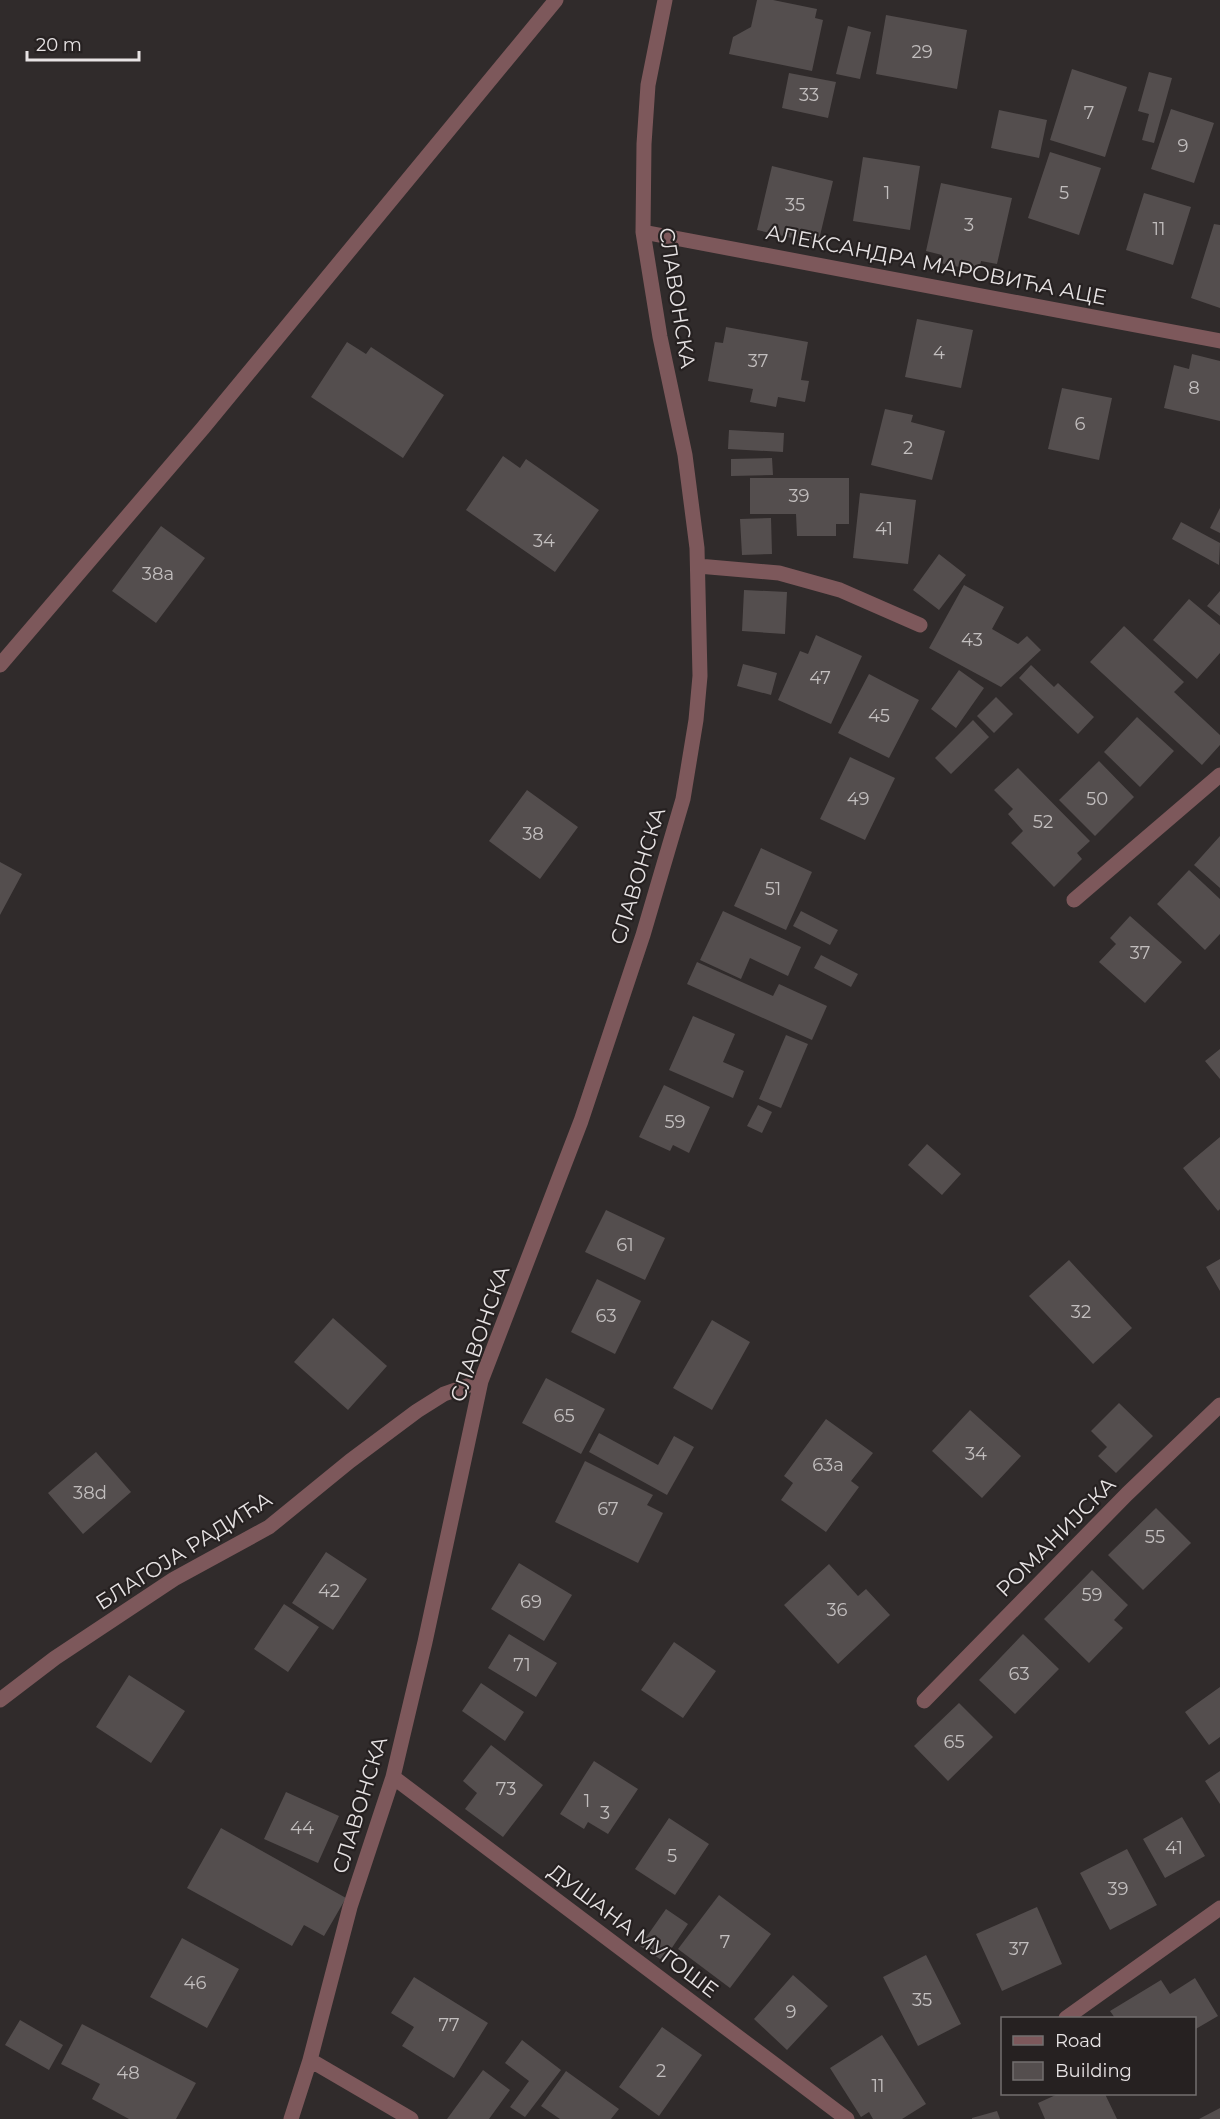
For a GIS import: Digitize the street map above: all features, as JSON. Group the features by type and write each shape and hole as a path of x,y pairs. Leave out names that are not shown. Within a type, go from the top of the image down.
{"street":[{"path":"0,665 203,428 556,0"},
{"name":"СЛАВОНСКА","path":"291,2119 310,2060 350,1907 393,1777 425,1642 481,1381 581,1121 644,934 683,799 696,720 700,676 697,548 685,455 660,337 644,232 644,144 648,85 665,0"},
{"name":"АЛЕКСАНДРА МАРОВИЋА АЦЕ","path":"644,232 1220,340"},
{"path":"698,566 779,573 840,590 920,625"},
{"path":"1074,900 1220,775"},
{"name":"БЛАГОЈА РАДИЋА","path":"0,1700 55,1658 174,1580 269,1527 350,1461 417,1411 444,1395 481,1381"},
{"name":"РОМАНИЈСКА","path":"924,1701 1127,1494 1220,1405"},
{"name":"ДУШАНА МУГОШЕ","path":"393,1777 847,2119"},
{"path":"1069,2017 1220,1908"},
{"path":"310,2060 411,2119"}],"building":[{"path":"757,0 773,0 817,9 815,18 823,20 812,71 729,54 733,37 751,27"},
{"path":"886,15 967,30 957,89 876,74"},
{"path":"848,26 871,32 860,79 836,74"},
{"path":"1072,69 1127,87 1105,157 1050,140"},
{"path":"1149,72 1172,78 1154,143 1142,140 1149,114 1138,111"},
{"path":"789,73 836,82 828,118 782,108"},
{"path":"1171,109 1214,123 1194,183 1151,169"},
{"path":"999,110 1047,120 1039,158 991,148"},
{"path":"1050,152 1101,168 1079,235 1028,218"},
{"path":"863,157 920,166 910,230 853,221"},
{"path":"772,166 833,181 818,244 757,230"},
{"path":"941,183 1012,198 997,264 981,261 979,271 940,263 942,255 926,251"},
{"path":"1144,193 1191,207 1173,265 1126,250"},
{"path":"1214,224 1220,225 1220,308 1191,298"},
{"path":"917,319 973,330 961,388 905,377"},
{"path":"726,327 808,342 801,380 809,381 805,402 778,397 776,407 750,402 753,389 708,381 715,342 723,343"},
{"path":"347,342 366,354 371,347 444,395 403,458 311,397"},
{"path":"1192,354 1220,361 1220,421 1164,408 1174,365 1189,369"},
{"path":"1062,388 1112,398 1099,460 1048,449"},
{"path":"885,409 913,415 911,422 945,431 932,480 871,465"},
{"path":"729,430 784,433 783,452 728,449"},
{"path":"503,456 520,468 526,459 599,510 555,572 466,510"},
{"path":"772,458 773,475 731,476 731,459"},
{"path":"750,478 849,478 849,524 836,524 836,536 797,536 796,514 750,514"},
{"path":"860,493 916,500 908,564 853,558"},
{"path":"1220,508 1220,533 1210,528"},
{"path":"771,518 772,554 742,555 740,519"},
{"path":"1181,522 1220,543 1219,565 1172,539"},
{"path":"161,526 205,558 156,623 112,591"},
{"path":"939,554 966,575 939,610 913,590"},
{"path":"964,585 1004,607 992,629 1018,644 1027,636 1041,650 1001,687 929,648"},
{"path":"744,590 787,592 785,634 742,631"},
{"path":"1220,591 1220,616 1207,606"},
{"path":"1189,599 1220,625 1220,653 1197,679 1153,640"},
{"path":"1124,626 1184,682 1174,692 1220,735 1220,745 1202,765 1090,662"},
{"path":"816,635 862,656 831,724 778,700 800,651 808,654"},
{"path":"743,664 777,673 771,695 737,686"},
{"path":"1031,665 1054,687 1058,683 1094,717 1078,734 1019,678"},
{"path":"959,670 984,688 956,728 931,709"},
{"path":"869,674 919,700 889,758 838,733"},
{"path":"996,697 1013,714 994,733 977,716"},
{"path":"1137,717 1174,751 1140,787 1104,752"},
{"path":"973,720 989,737 951,774 935,758"},
{"path":"850,757 895,778 865,840 820,819"},
{"path":"1099,761 1134,797 1095,836 1059,800"},
{"path":"1018,768 1090,841 1077,853 1082,859 1054,887 1011,843 1023,831 1008,814 1013,809 994,790"},
{"path":"527,790 578,827 540,879 489,841"},
{"path":"1220,836 1220,888 1194,865"},
{"path":"761,848 812,872 786,930 734,906"},
{"path":"0,862 22,874 0,915"},
{"path":"1189,870 1220,899 1220,934 1205,950 1157,904"},
{"path":"723,911 801,947 788,976 750,958 741,979 700,960"},
{"path":"801,911 838,930 830,945 793,926"},
{"path":"1130,916 1182,962 1145,1003 1099,962 1116,944 1110,938"},
{"path":"821,955 858,974 851,987 814,968"},
{"path":"697,962 773,996 779,984 827,1006 812,1040 687,984"},
{"path":"693,1016 735,1034 723,1062 744,1071 733,1098 669,1070"},
{"path":"786,1035 808,1044 781,1108 759,1099"},
{"path":"1220,1049 1220,1079 1205,1061"},
{"path":"664,1085 710,1107 689,1153 673,1145 670,1151 639,1137"},
{"path":"758,1105 772,1112 762,1133 747,1126"},
{"path":"1220,1137 1220,1209 1218,1211 1183,1168"},
{"path":"927,1144 961,1174 942,1195 908,1165"},
{"path":"606,1210 665,1238 645,1280 585,1252"},
{"path":"1220,1259 1220,1291 1206,1267"},
{"path":"1069,1260 1132,1328 1093,1364 1029,1296"},
{"path":"597,1279 641,1301 615,1354 571,1332"},
{"path":"333,1318 387,1366 348,1410 294,1362"},
{"path":"712,1320 750,1342 712,1410 673,1388"},
{"path":"546,1378 605,1409 581,1454 522,1423"},
{"path":"1119,1403 1153,1436 1116,1473 1098,1456 1107,1447 1091,1431"},
{"path":"970,1410 1021,1456 982,1498 932,1451"},
{"path":"826,1419 873,1453 851,1481 859,1487 826,1532 781,1500 793,1483 784,1476"},
{"path":"599,1433 658,1465 674,1436 694,1447 667,1495 589,1452"},
{"path":"96,1452 131,1492 83,1534 48,1493"},
{"path":"585,1461 653,1495 647,1505 663,1513 638,1563 555,1522"},
{"path":"1156,1508 1191,1543 1143,1590 1108,1555"},
{"path":"326,1552 367,1579 333,1630 292,1603"},
{"path":"519,1563 572,1595 544,1641 491,1609"},
{"path":"829,1564 858,1596 866,1589 890,1615 838,1664 784,1605"},
{"path":"1092,1570 1128,1605 1114,1620 1123,1628 1089,1663 1044,1619"},
{"path":"284,1604 319,1627 288,1672 254,1649"},
{"path":"509,1634 557,1663 536,1697 488,1668"},
{"path":"1023,1634 1059,1669 1015,1714 979,1680"},
{"path":"674,1642 716,1671 683,1718 641,1690"},
{"path":"129,1675 185,1711 151,1763 96,1727"},
{"path":"481,1683 524,1712 505,1741 462,1711"},
{"path":"1220,1687 1220,1737 1209,1745 1185,1712"},
{"path":"959,1703 993,1737 948,1781 914,1746"},
{"path":"491,1745 543,1785 503,1837 465,1809 477,1793 463,1781"},
{"path":"594,1761 638,1789 608,1834 588,1822 584,1829 560,1814"},
{"path":"1220,1771 1220,1804 1205,1781"},
{"path":"286,1792 339,1816 318,1863 264,1839"},
{"path":"1182,1817 1205,1856 1165,1878 1143,1839"},
{"path":"669,1818 709,1844 675,1895 635,1869"},
{"path":"221,1828 346,1898 324,1936 304,1925 292,1946 187,1888"},
{"path":"1127,1849 1157,1905 1110,1930 1080,1873"},
{"path":"719,1895 771,1934 730,1988 678,1949"},
{"path":"1037,1907 1062,1964 1002,1991 976,1934"},
{"path":"666,1909 688,1924 663,1961 640,1946"},
{"path":"182,1938 239,1969 207,2028 150,1997"},
{"path":"926,1955 961,2024 918,2046 883,1977"},
{"path":"793,1975 828,2006 787,2050 754,2019"},
{"path":"414,1977 488,2023 454,2078 402,2046 414,2027 391,2013"},
{"path":"1195,1978 1218,2016 1196,2029 1196,2017 1114,2017 1110,2011 1161,1980 1170,1994"},
{"path":"20,2020 63,2045 49,2070 5,2045"},
{"path":"82,2024 196,2083 176,2119 129,2119 92,2099 100,2084 61,2064"},
{"path":"662,2027 702,2055 659,2116 619,2087"},
{"path":"882,2035 926,2104 902,2119 873,2119 869,2112 861,2117 830,2068"},
{"path":"522,2040 561,2070 525,2117 510,2107 529,2081 505,2063"},
{"path":"483,2070 510,2090 489,2119 447,2119"},
{"path":"566,2071 619,2109 611,2119 560,2119 541,2106"},
{"path":"1056,2095 1105,2095 1117,2119 1045,2119 1038,2103"},
{"path":"1220,2108 1220,2119 1199,2119"},
{"path":"997,2111 1000,2119 972,2119 972,2118"}]}
